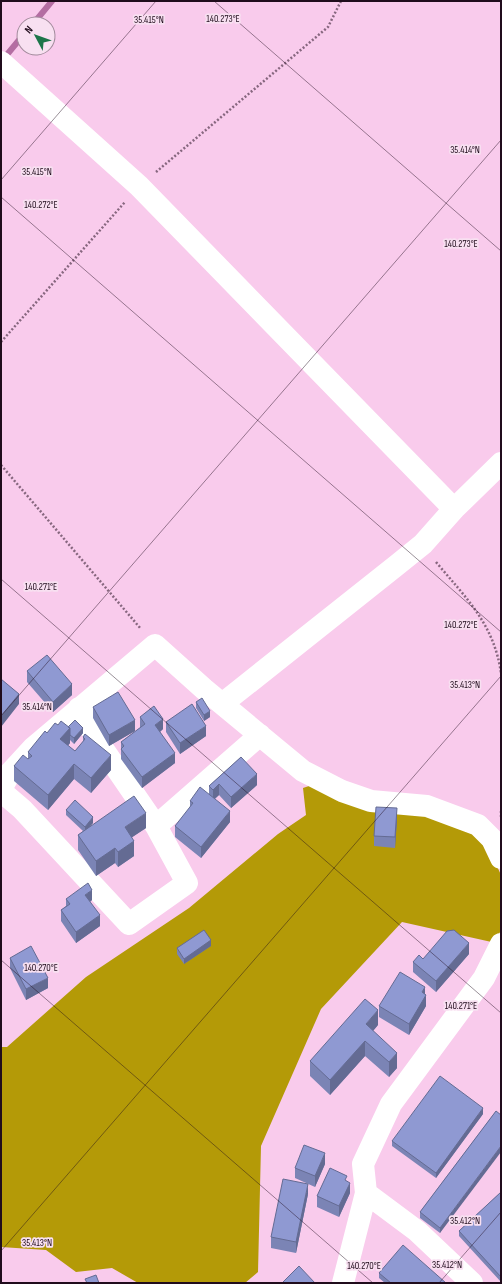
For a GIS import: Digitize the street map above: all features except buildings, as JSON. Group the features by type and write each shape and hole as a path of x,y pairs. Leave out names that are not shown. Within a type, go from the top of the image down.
{"street":[{"path":"1,62 139,186 454,509"},
{"path":"222,704 397,566 422,544 454,509 501,463"},
{"path":"79,708 99,743 156,826 187,883 129,924 22,809 1,790 10,773 33,748 79,708 155,645 204,689 303,771 342,791 371,801 427,806 478,825 492,839 501,858"},
{"path":"156,826 260,735"},
{"path":"343,1283 366,1193 363,1164 391,1104 484,978 501,944"},
{"path":"366,1193 417,1231 472,1283"}],"path":[{"path":"1,342 139,186 328,27 341,1"},
{"path":"1,465 155,645"},
{"path":"422,544 480,616 491,636 499,660 501,674"}],"shaded area":[{"path":"315,784 472,829 486,842 501,875 501,929 496,943 402,922 321,1009 261,1146 258,1272 245,1283 138,1283 112,1268 76,1272 46,1250 1,1247 1,1047 7,1047 86,977 189,908 278,834 306,815 303,788"}],"waterway":[{"path":"40,16 52,1"},
{"path":"5,57 16,44"}]}
